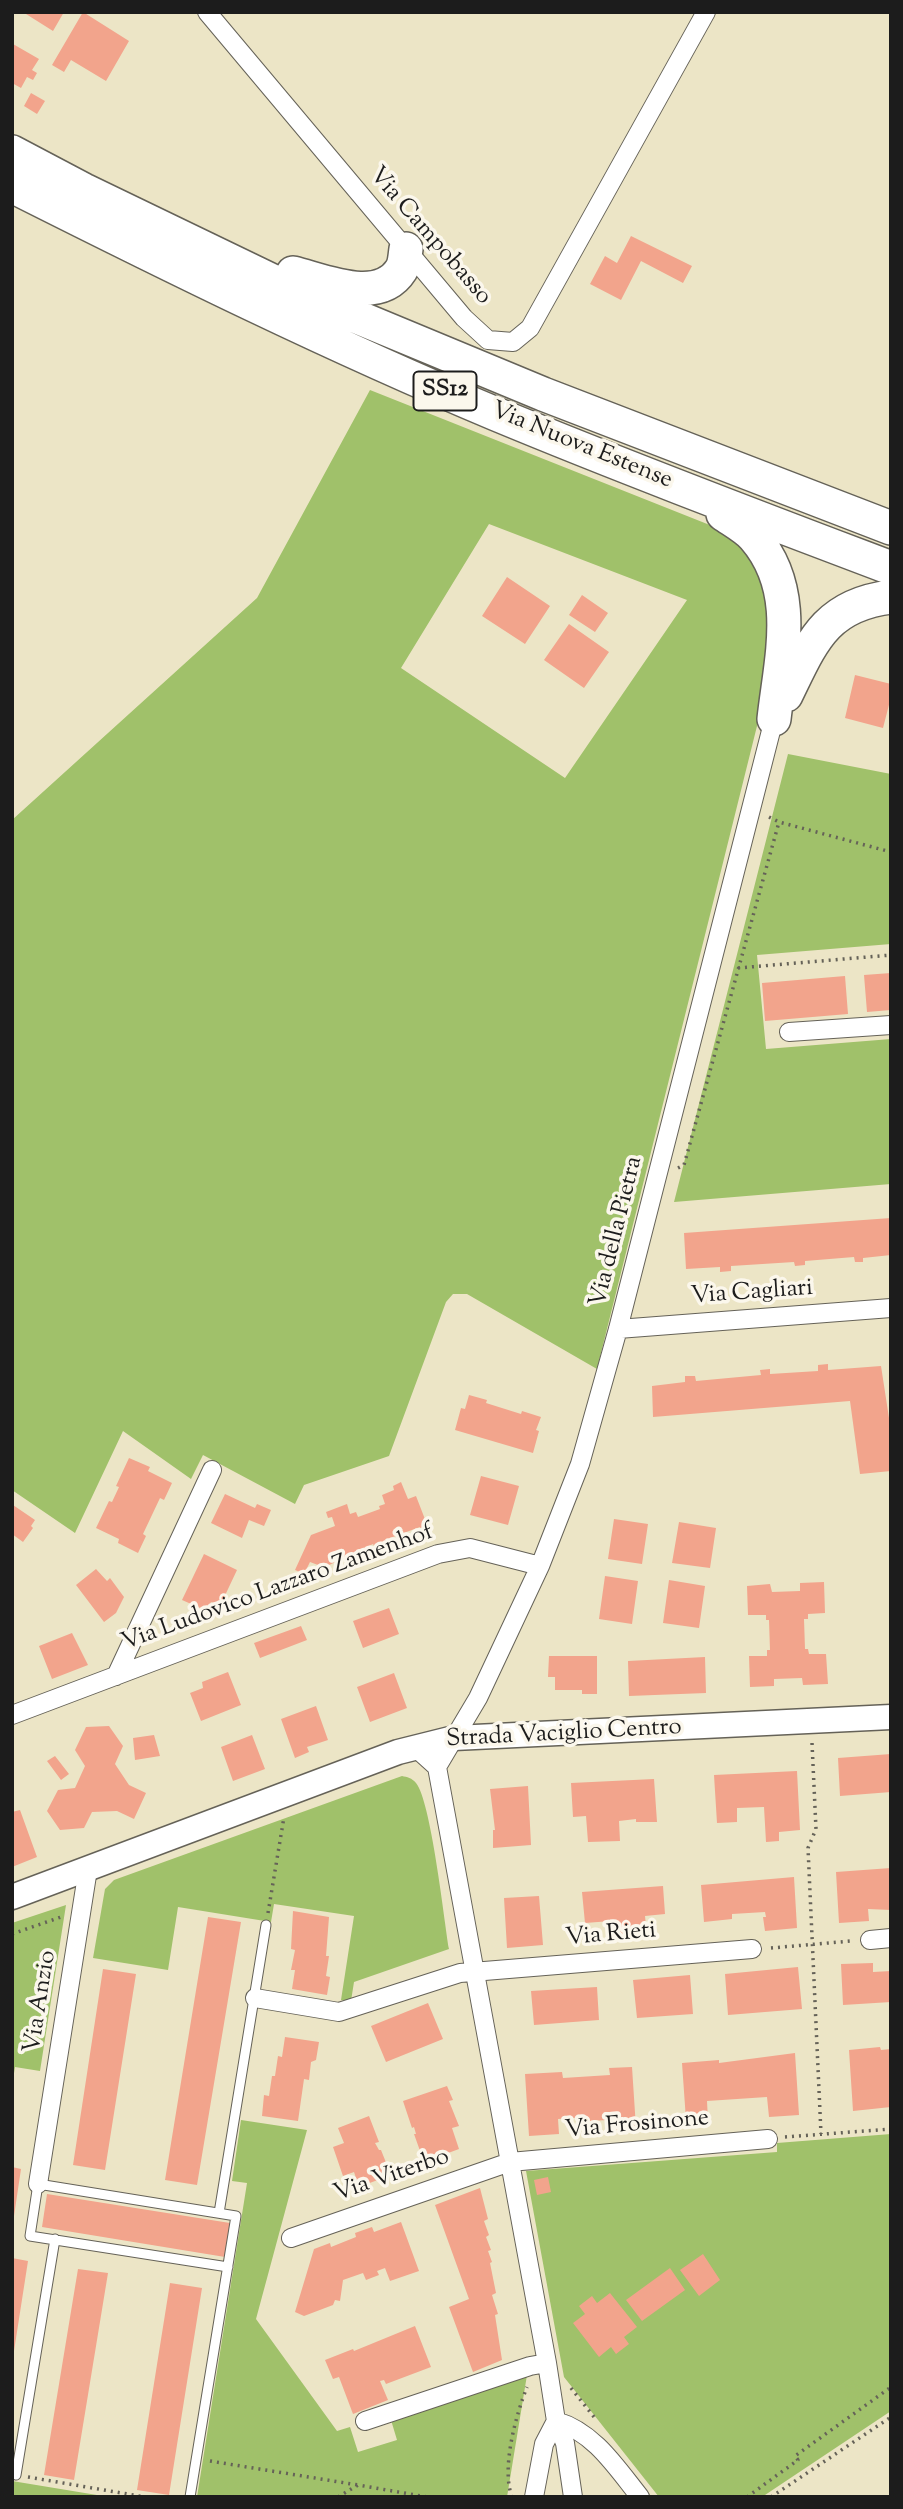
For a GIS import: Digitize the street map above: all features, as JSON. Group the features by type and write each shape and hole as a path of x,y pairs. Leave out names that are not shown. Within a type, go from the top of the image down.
{"highway":[{"name":"Via Nuova Estense","path":"12,152 285,288 542,394 891,528"},
{"name":"Via Nuova Estense","path":"12,186 189,275 495,413 696,494 891,568"},
{"path":"84,190 147,202 293,273 360,289 389,283 403,268 406,249"},
{"path":"696,494 753,536 772,564 782,595 785,622 774,719"},
{"path":"774,719 809,648 826,624 842,612 891,597"}],"street":[{"name":"Via Campobasso","path":"207,12 464,318 488,340 513,342 530,328 706,12"},
{"name":"Via della Pietra","path":"454,1738 478,1698 540,1566 580,1464 618,1329 774,719"},
{"path":"789,1032 891,1025"},
{"name":"Via Cagliari","path":"618,1329 891,1308"},
{"name":"Via Ludovico Lazzaro Zamenhof","path":"116,1675 212,1470"},
{"name":"Via Ludovico Lazzaro Zamenhof","path":"12,1715 452,1550 470,1548 540,1566"},
{"name":"Strada Vaciglio Centro","path":"12,1897 398,1752 454,1738 891,1717"},
{"path":"437,1767 454,1738"},
{"path":"416,1748 437,1767 510,2162 539,2364 565,2443 573,2497"},
{"name":"Via Anzio","path":"38,2184 88,1869"},
{"path":"870,1940 891,1938"},
{"name":"Via Rieti","path":"475,1972 752,1949"},
{"path":"255,1998 339,2012 460,1973 475,1972"},
{"name":"Via Frosinone","path":"510,2162 768,2138"},
{"name":"Via Viterbo","path":"291,2238 510,2162"},
{"path":"365,2421 539,2364"},
{"path":"534,2497 544,2444 556,2421"},
{"path":"556,2421 571,2425 600,2446 640,2497"}],"lane":[{"path":"219,2213 266,1925"},
{"path":"38,2184 236,2216 190,2497"},
{"name":"Via Anzio","path":"38,2184 30,2235 228,2267"},
{"path":"16,2475 55,2239"}],"path":[{"path":"752,809 779,822 891,852"},
{"path":"657,1178 684,1165 779,822"},
{"path":"738,968 891,955"},
{"path":"811,1722 816,1829 808,1848 821,2134"},
{"path":"266,1925 284,1814 272,1818"},
{"path":"12,1934 65,1916 80,1918"},
{"path":"752,1949 870,1940"},
{"path":"768,2138 891,2129"},
{"path":"512,2497 507,2478 517,2414 539,2364"},
{"path":"570,2387 596,2420"},
{"path":"747,2497 798,2460 795,2456 891,2387"},
{"path":"771,2497 891,2417"},
{"path":"206,2460 427,2497"},
{"path":"16,2475 145,2497"},
{"path":"338,2497 358,2485"}],"green space":[{"path":"370,390 745,539 764,568 774,621 757,726 597,1369 467,1294 453,1294 446,1302 389,1456 304,1485 295,1504 203,1455 191,1479 123,1431 75,1533 12,1490 12,820 257,598","holes":["489,524 687,600 565,778 401,668"]},
{"path":"788,754 891,774 891,944 757,955 766,1049 891,1039 891,1184 674,1202"},
{"path":"402,1776 416,1783 427,1812 449,1949 354,1982 351,2001 341,2000 354,1916 274,1904 271,1922 178,1907 168,1970 93,1958 105,1889 114,1880"},
{"path":"66,1905 40,2071 15,2067 12,2086 12,1923"},
{"path":"241,2120 307,2130 256,2319 337,2431 350,2427 358,2452 397,2440 391,2420 527,2375 507,2497 197,2497 247,2183 232,2181"},
{"path":"891,2134 891,2411 762,2497 659,2497 564,2377 526,2171 777,2152 777,2143"},
{"path":"12,2481 109,2497 12,2497"}],"building":[{"path":"64,12 53,31 26,14"},
{"path":"83,12 129,41 106,81 71,60 64,72 52,65"},
{"path":"13,44 39,59 32,70 37,73 33,80 27,77 21,88 12,83"},
{"path":"31,93 45,101 37,114 24,106"},
{"path":"631,236 692,266 683,283 641,261 621,300 590,284 605,256 617,263"},
{"path":"507,577 550,606 525,644 482,616"},
{"path":"582,595 608,613 595,632 569,615"},
{"path":"569,624 609,652 584,688 544,660"},
{"path":"855,675 891,684 891,697 883,728 845,718"},
{"path":"891,973 891,1010 867,1012 864,975"},
{"path":"845,976 848,1014 765,1021 762,983"},
{"path":"891,1218 891,1255 863,1258 863,1262 855,1262 854,1257 805,1261 805,1265 795,1266 794,1262 731,1266 731,1271 720,1272 720,1267 686,1269 684,1233"},
{"path":"828,1364 828,1370 881,1366 891,1431 891,1471 860,1474 850,1401 653,1417 652,1386 685,1382 685,1376 695,1376 696,1381 761,1375 760,1370 770,1369 770,1374 818,1371 818,1365"},
{"path":"469,1395 521,1414 522,1411 541,1417 533,1453 455,1430 461,1408 465,1409"},
{"path":"129,1458 150,1467 148,1471 172,1483 164,1500 160,1498 143,1534 146,1536 138,1553 118,1543 119,1539 96,1528 109,1501 112,1502"},
{"path":"481,1476 519,1486 508,1525 470,1515"},
{"path":"401,1482 408,1499 416,1496 428,1527 422,1530 420,1527 390,1538 390,1541 375,1548 373,1544 325,1567 324,1563 318,1565 310,1562 304,1574 295,1570 311,1535 335,1526 332,1517 328,1518 326,1512 347,1504 350,1514 356,1512 358,1517 380,1509 379,1506 385,1504 382,1495 394,1490 393,1486"},
{"path":"225,1494 255,1508 257,1504 271,1510 264,1526 249,1520 242,1538 211,1523"},
{"path":"13,1505 35,1520 23,1542 12,1534"},
{"path":"614,1519 648,1524 642,1564 608,1559"},
{"path":"679,1522 716,1528 710,1568 672,1563"},
{"path":"204,1554 237,1570 220,1606 211,1602 207,1611 182,1600"},
{"path":"96,1569 107,1581 110,1578 124,1597 116,1613 104,1622 76,1585"},
{"path":"605,1576 638,1581 632,1624 599,1619"},
{"path":"669,1580 705,1586 699,1628 663,1623"},
{"path":"824,1582 825,1613 808,1614 808,1619 804,1619 805,1649 808,1649 809,1654 826,1654 828,1684 803,1685 802,1678 774,1679 774,1686 750,1687 749,1656 767,1656 767,1650 770,1650 769,1620 766,1620 766,1615 748,1615 747,1586 770,1584 772,1592 800,1591 800,1583"},
{"path":"389,1608 399,1634 363,1648 353,1621"},
{"path":"301,1626 307,1640 260,1658 254,1643"},
{"path":"72,1633 88,1665 52,1679 39,1646"},
{"path":"549,1656 597,1656 597,1694 582,1694 582,1690 555,1690 555,1677 548,1677"},
{"path":"705,1657 706,1693 629,1696 628,1661"},
{"path":"228,1672 241,1705 201,1721 190,1693 203,1688 202,1682"},
{"path":"394,1673 407,1708 370,1722 357,1687"},
{"path":"316,1706 328,1740 307,1747 309,1752 295,1758 281,1719"},
{"path":"109,1726 123,1746 115,1764 129,1785 146,1793 134,1819 117,1811 92,1812 84,1828 60,1830 47,1811 58,1790 75,1788 85,1766 75,1750 86,1727"},
{"path":"154,1735 160,1756 135,1760 133,1738"},
{"path":"252,1735 265,1769 233,1781 221,1747"},
{"path":"891,1754 891,1792 840,1796 838,1758"},
{"path":"55,1756 69,1774 61,1780 47,1761"},
{"path":"797,1771 800,1830 779,1832 779,1841 766,1842 764,1807 737,1808 737,1822 717,1823 714,1775"},
{"path":"654,1779 657,1822 636,1822 636,1819 619,1821 620,1841 588,1842 586,1816 573,1817 571,1783"},
{"path":"528,1786 531,1845 493,1848 495,1830 490,1789"},
{"path":"20,1810 37,1857 12,1867 12,1812"},
{"path":"891,1868 891,1910 868,1909 869,1921 839,1923 836,1872"},
{"path":"794,1877 797,1928 765,1931 765,1912 732,1914 732,1919 704,1922 701,1885"},
{"path":"663,1886 665,1914 645,1916 647,1936 613,1940 611,1921 585,1923 582,1892"},
{"path":"539,1896 543,1945 507,1948 504,1898"},
{"path":"293,1911 329,1917 326,1976 330,1977 327,1995 292,1989 295,1970 291,1970 295,1950 291,1949"},
{"path":"208,1917 241,1922 197,2185 165,2180"},
{"path":"873,1963 873,1972 891,1971 891,2002 843,2005 841,1964"},
{"path":"798,1967 802,2009 728,2015 725,1974"},
{"path":"103,1969 136,1974 105,2170 73,2165"},
{"path":"690,1975 693,2014 637,2018 633,1980"},
{"path":"597,1987 599,2020 534,2025 531,1991"},
{"path":"428,2003 443,2039 386,2062 371,2026"},
{"path":"285,2037 319,2042 316,2060 311,2062 309,2080 304,2079 298,2121 262,2116 264,2095 269,2096 278,2056 282,2057"},
{"path":"880,2047 881,2050 891,2049 891,2107 853,2111 849,2050"},
{"path":"795,2053 799,2115 769,2117 767,2097 707,2101 708,2121 686,2120 682,2063 719,2060 719,2063"},
{"path":"632,2067 636,2128 608,2130 608,2120 588,2121 588,2117 558,2119 559,2134 529,2136 525,2074 562,2072 563,2078 610,2075 609,2068"},
{"path":"447,2086 453,2100 449,2101 459,2126 452,2128 459,2149 424,2162 403,2101"},
{"path":"369,2116 379,2142 375,2143 381,2150 391,2175 359,2187 354,2172 343,2176 333,2147 344,2143 338,2128"},
{"path":"12,2167 21,2169 14,2216 12,2215"},
{"path":"548,2177 551,2192 537,2195 534,2180"},
{"path":"480,2188 488,2219 484,2221 491,2250 488,2251 496,2293 492,2295 498,2314 495,2315 502,2360 473,2372 449,2307 469,2299 435,2205"},
{"path":"47,2194 230,2223 225,2257 42,2227"},
{"path":"401,2222 419,2271 390,2281 385,2268 377,2271 379,2275 366,2280 363,2273 343,2280 340,2301 335,2300 333,2305 304,2316 295,2312 314,2249 330,2243 331,2247 372,2227 374,2232"},
{"path":"703,2254 720,2280 699,2296 680,2270"},
{"path":"12,2258 28,2261 14,2351 12,2351"},
{"path":"670,2268 685,2290 642,2321 626,2300"},
{"path":"78,2269 108,2273 74,2480 44,2475"},
{"path":"170,2283 202,2288 169,2495 137,2490"},
{"path":"610,2293 637,2327 624,2337 629,2344 616,2354 611,2347 599,2357 573,2323 585,2314 579,2306 592,2296 597,2303"},
{"path":"415,2326 431,2367 386,2384 384,2380 380,2381 388,2400 353,2414 339,2377 333,2379 325,2360"}]}
